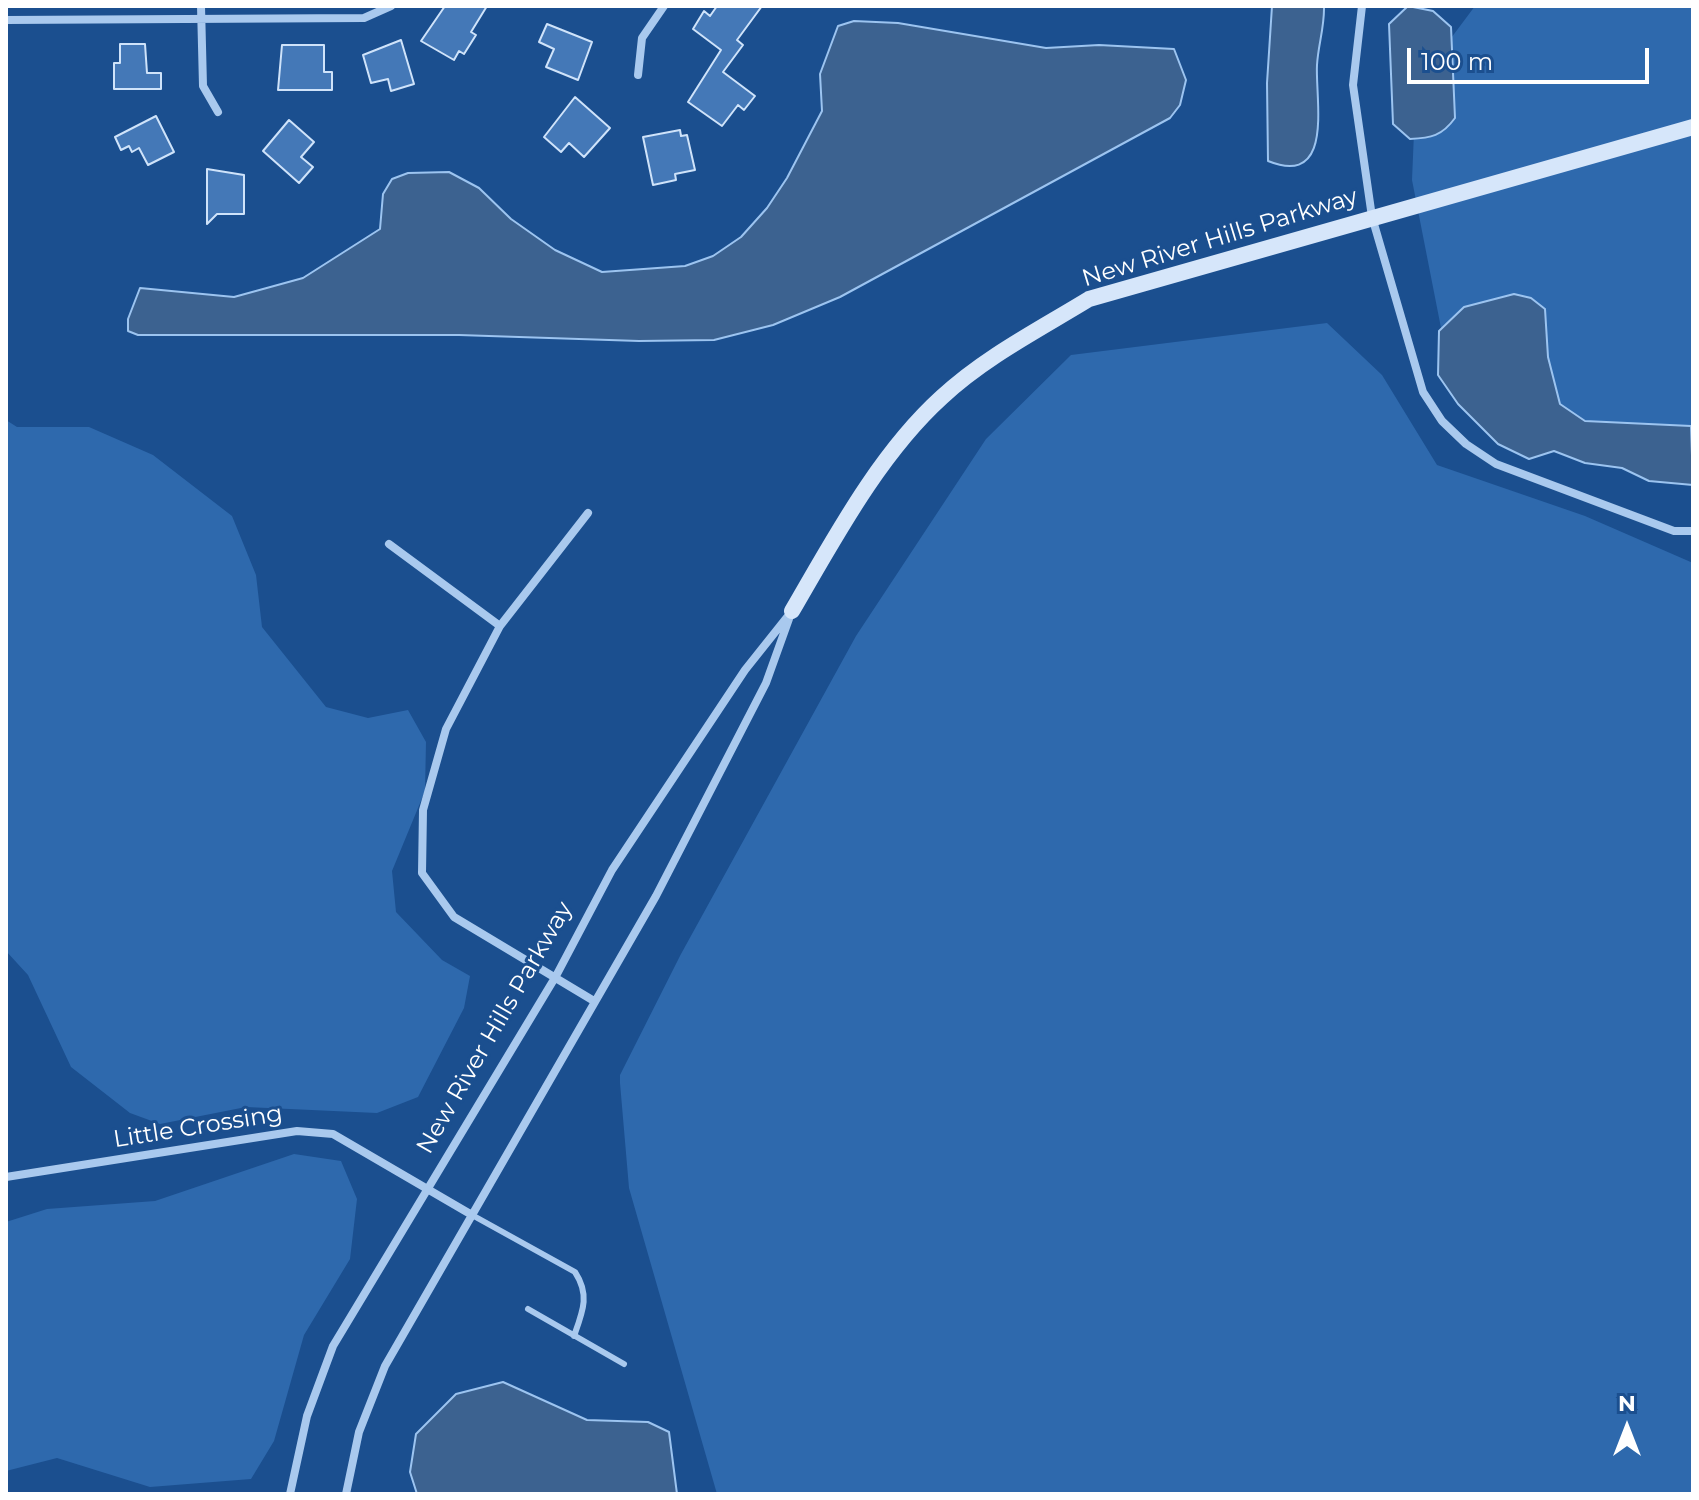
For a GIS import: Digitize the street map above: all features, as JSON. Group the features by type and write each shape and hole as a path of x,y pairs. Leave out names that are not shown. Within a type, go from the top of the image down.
{"street":[{"path":"201,6 203,86 218,112"},
{"path":"6,20 364,18 391,6"},
{"path":"638,75 642,38 664,6"},
{"path":"1362,6 1353,85 1372,217 1423,392 1442,421 1466,444 1496,464 1674,531 1693,531"},
{"name":"New River Hills Parkway","path":"290,1494 307,1416 333,1346 556,976 612,870 745,670 792,611 843,523 884,464 942,397 1011,346 1089,299 1693,127"},
{"path":"588,513 500,626 446,729 423,810 422,873 454,917 594,1001"},
{"path":"389,544 500,626"},
{"name":"New River Hills Parkway","path":"346,1494 359,1432 385,1366 656,896 766,683 792,611"},
{"name":"Little Crossing","path":"6,1177 297,1131 333,1134 429,1187 472,1215"}],"lane":[{"path":"472,1215 575,1272 585,1288 585,1307 574,1336"},
{"path":"528,1309 624,1364"}],"shaded area":[{"path":"1272,6 1324,6 1317,65 1317,136 1304,162 1289,166 1268,161 1267,83"},
{"path":"1408,6 1433,11 1451,27 1455,118 1436,135 1410,139 1393,124 1389,24"},
{"path":"1475,6 1693,6 1693,427 1660,435 1609,435 1442,333 1412,180 1416,85"},
{"path":"854,21 898,23 1046,48 1099,45 1174,49 1186,80 1180,105 1170,118 840,297 773,325 714,340 639,341 459,335 138,335 128,331 128,319 140,288 234,297 303,278 380,229 383,194 392,179 408,173 449,172 479,188 511,219 555,250 602,272 685,266 713,256 741,237 767,208 787,178 822,111 820,74 838,26"},
{"path":"1514,294 1531,298 1545,309 1548,357 1560,404 1585,421 1691,426 1693,485 1649,481 1622,468 1585,463 1554,451 1529,459 1498,444 1458,404 1438,375 1439,331 1464,307"},
{"path":"1327,323 1382,375 1437,465 1585,516 1693,563 1693,1494 717,1494 629,1188 620,1083 620,1075 681,954 856,636 986,439 1071,355"},
{"path":"6,420 17,427 89,427 153,455 232,516 256,575 262,627 326,707 368,718 408,710 426,742 425,791 392,871 396,912 442,960 470,976 464,1008 418,1097 377,1113 246,1107 160,1124 130,1113 71,1067 28,975 6,951"},
{"path":"294,1154 341,1161 357,1199 350,1259 304,1335 274,1441 251,1479 150,1487 57,1458 6,1471 6,1222 47,1209 155,1201"},
{"path":"503,1382 587,1420 648,1422 669,1432 677,1494 417,1494 410,1472 416,1434 456,1394"}],"building":[{"path":"445,6 487,6 471,32 476,35 464,54 459,51 454,60 421,41"},
{"path":"717,6 762,6 737,40 743,45 723,72 755,96 744,110 738,105 722,126 688,102 721,50 693,29 704,11 710,16"},
{"path":"547,24 592,42 578,80 546,67 554,49 539,42"},
{"path":"401,40 414,84 391,91 388,79 371,83 363,55"},
{"path":"120,44 145,44 147,73 161,73 161,89 114,89 114,63 120,63"},
{"path":"282,45 324,45 324,72 332,72 332,90 278,90"},
{"path":"575,97 610,128 584,157 569,143 561,152 544,137"},
{"path":"156,116 174,152 148,165 139,148 132,152 129,146 121,150 115,137"},
{"path":"289,120 314,142 301,157 313,167 299,183 263,151"},
{"path":"680,130 681,136 687,135 695,170 675,174 676,180 653,185 643,137"},
{"path":"207,169 244,175 244,214 217,214 207,224"}]}
